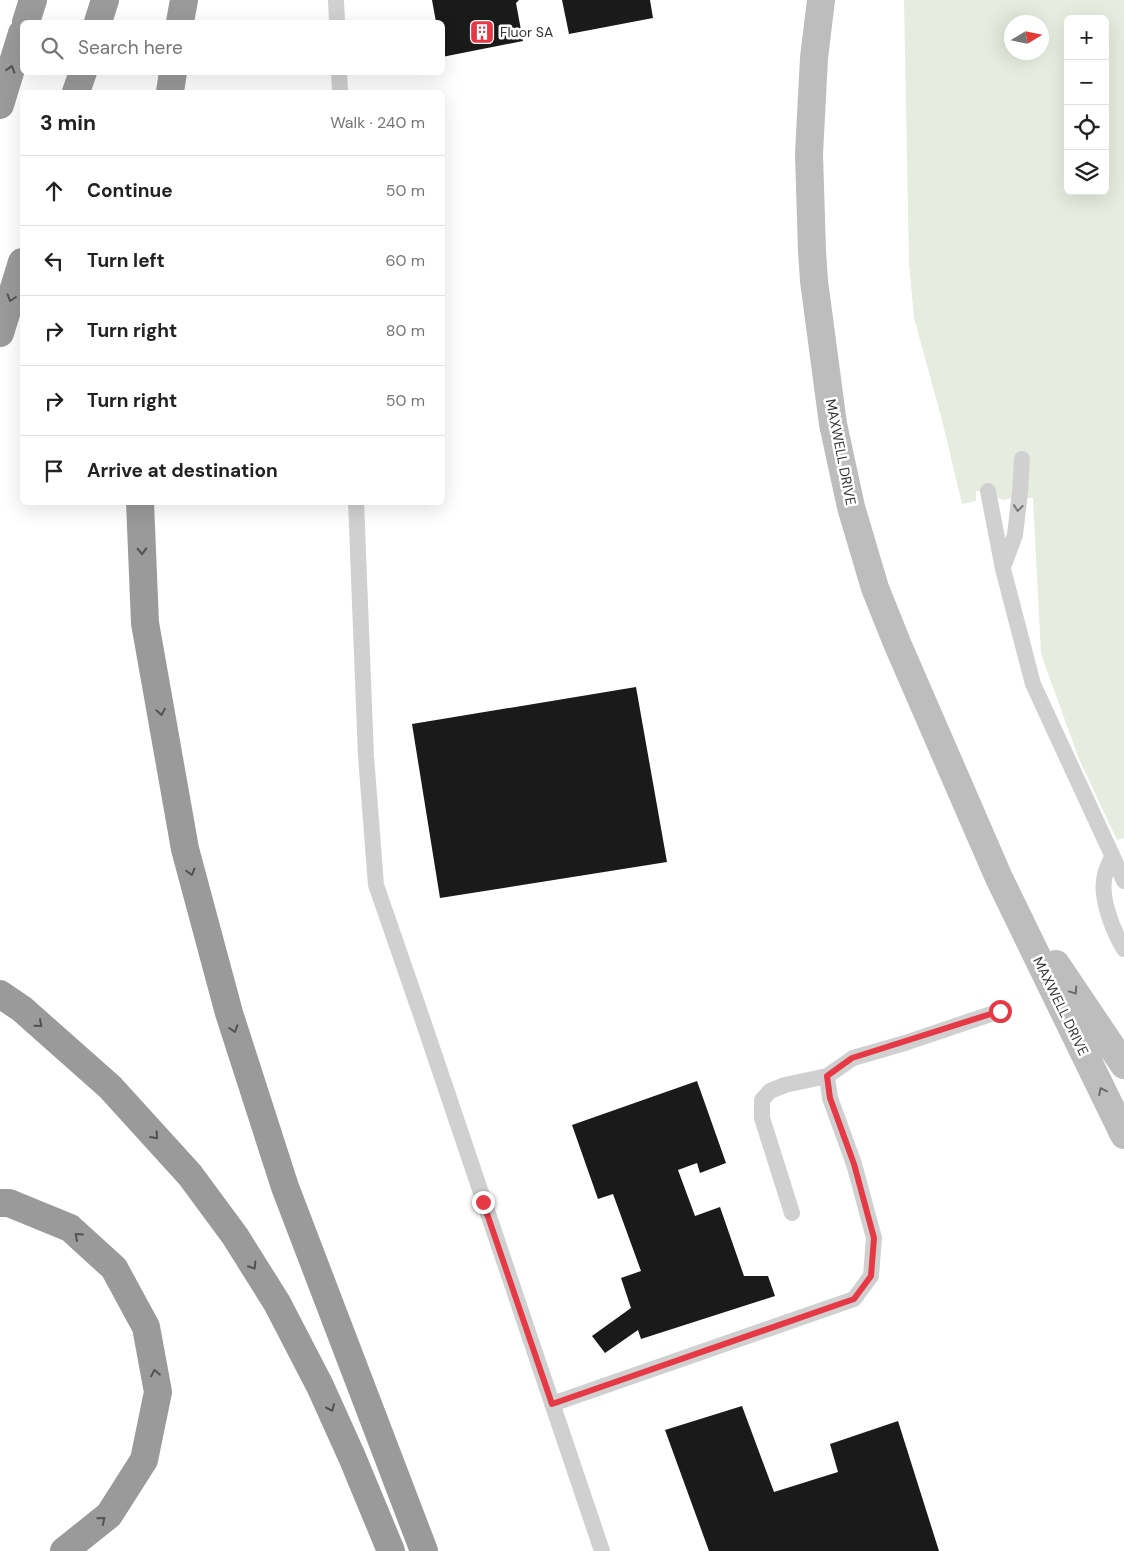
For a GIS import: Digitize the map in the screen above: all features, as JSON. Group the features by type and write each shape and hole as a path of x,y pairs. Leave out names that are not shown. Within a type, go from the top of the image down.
{"highway":[{"path":"27,20 33,0"},
{"path":"99,20 105,0"},
{"path":"180,20 184,0"},
{"path":"0,105 20,39"},
{"path":"77,90 82,75"},
{"path":"170,90 173,75"},
{"path":"0,333 20,268"},
{"path":"140,505 145,623 185,849 204,922 229,1013 285,1186 424,1551"},
{"path":"0,994 22,1009 110,1087 190,1174 235,1236 277,1303 320,1386 392,1551"},
{"path":"0,1203 9,1203 70,1228 114,1268 146,1327 158,1392 144,1460 109,1514 64,1551"}],"main road":[{"name":"MAXWELL DRIVE","path":"821,0 813,68 809,154 809,193 814,281 833,424 851,507 875,588 999,878 1124,1135"},
{"name":"MAXWELL DRIVE","path":"999,878 1124,1066"}],"lane":[{"path":"336,0 337,20"},
{"path":"339,75 340,90"},
{"path":"1002,569 1015,535 1022,459"},
{"path":"988,491 1002,569 1033,684 1124,881"},
{"path":"356,505 366,756 376,885 602,1551"},
{"path":"1112,857 1104,877 1105,907 1124,949"},
{"path":"792,1213 762,1118 762,1100 770,1091 785,1085 827,1076 852,1058 1000,1011"},
{"path":"552,1404 854,1299 871,1276 874,1238 854,1164 830,1098 827,1076"}],"shaded area":[{"path":"904,0 1124,0 1124,838 1117,840 1079,759 1041,654 1033,498 1003,500 994,496 994,492 976,491 976,501 962,504 942,420 914,318 909,263"}],"building":[{"name":"Fluor SA","path":"432,0 519,0 516,3 523,41 445,56 445,20 436,20"},
{"name":"Fluor SA","path":"562,0 650,0 653,18 569,34"},
{"path":"636,687 667,862 440,898 412,724"},
{"path":"697,1081 726,1163 700,1173 697,1163 678,1170 695,1216 720,1207 744,1276 768,1276 775,1296 641,1339 638,1330 605,1353 592,1336 631,1308 621,1278 641,1271 613,1194 598,1199 572,1125"},
{"path":"742,1406 774,1492 838,1472 830,1444 898,1421 939,1551 709,1551 665,1430"}],"place":[{"name":"Fluor SA","path":"482,32"}],"route":[{"path":"483,1202 552,1404 854,1299 871,1276 874,1238 854,1164 830,1098 827,1076 852,1058 905,1043 1000,1011"}]}
